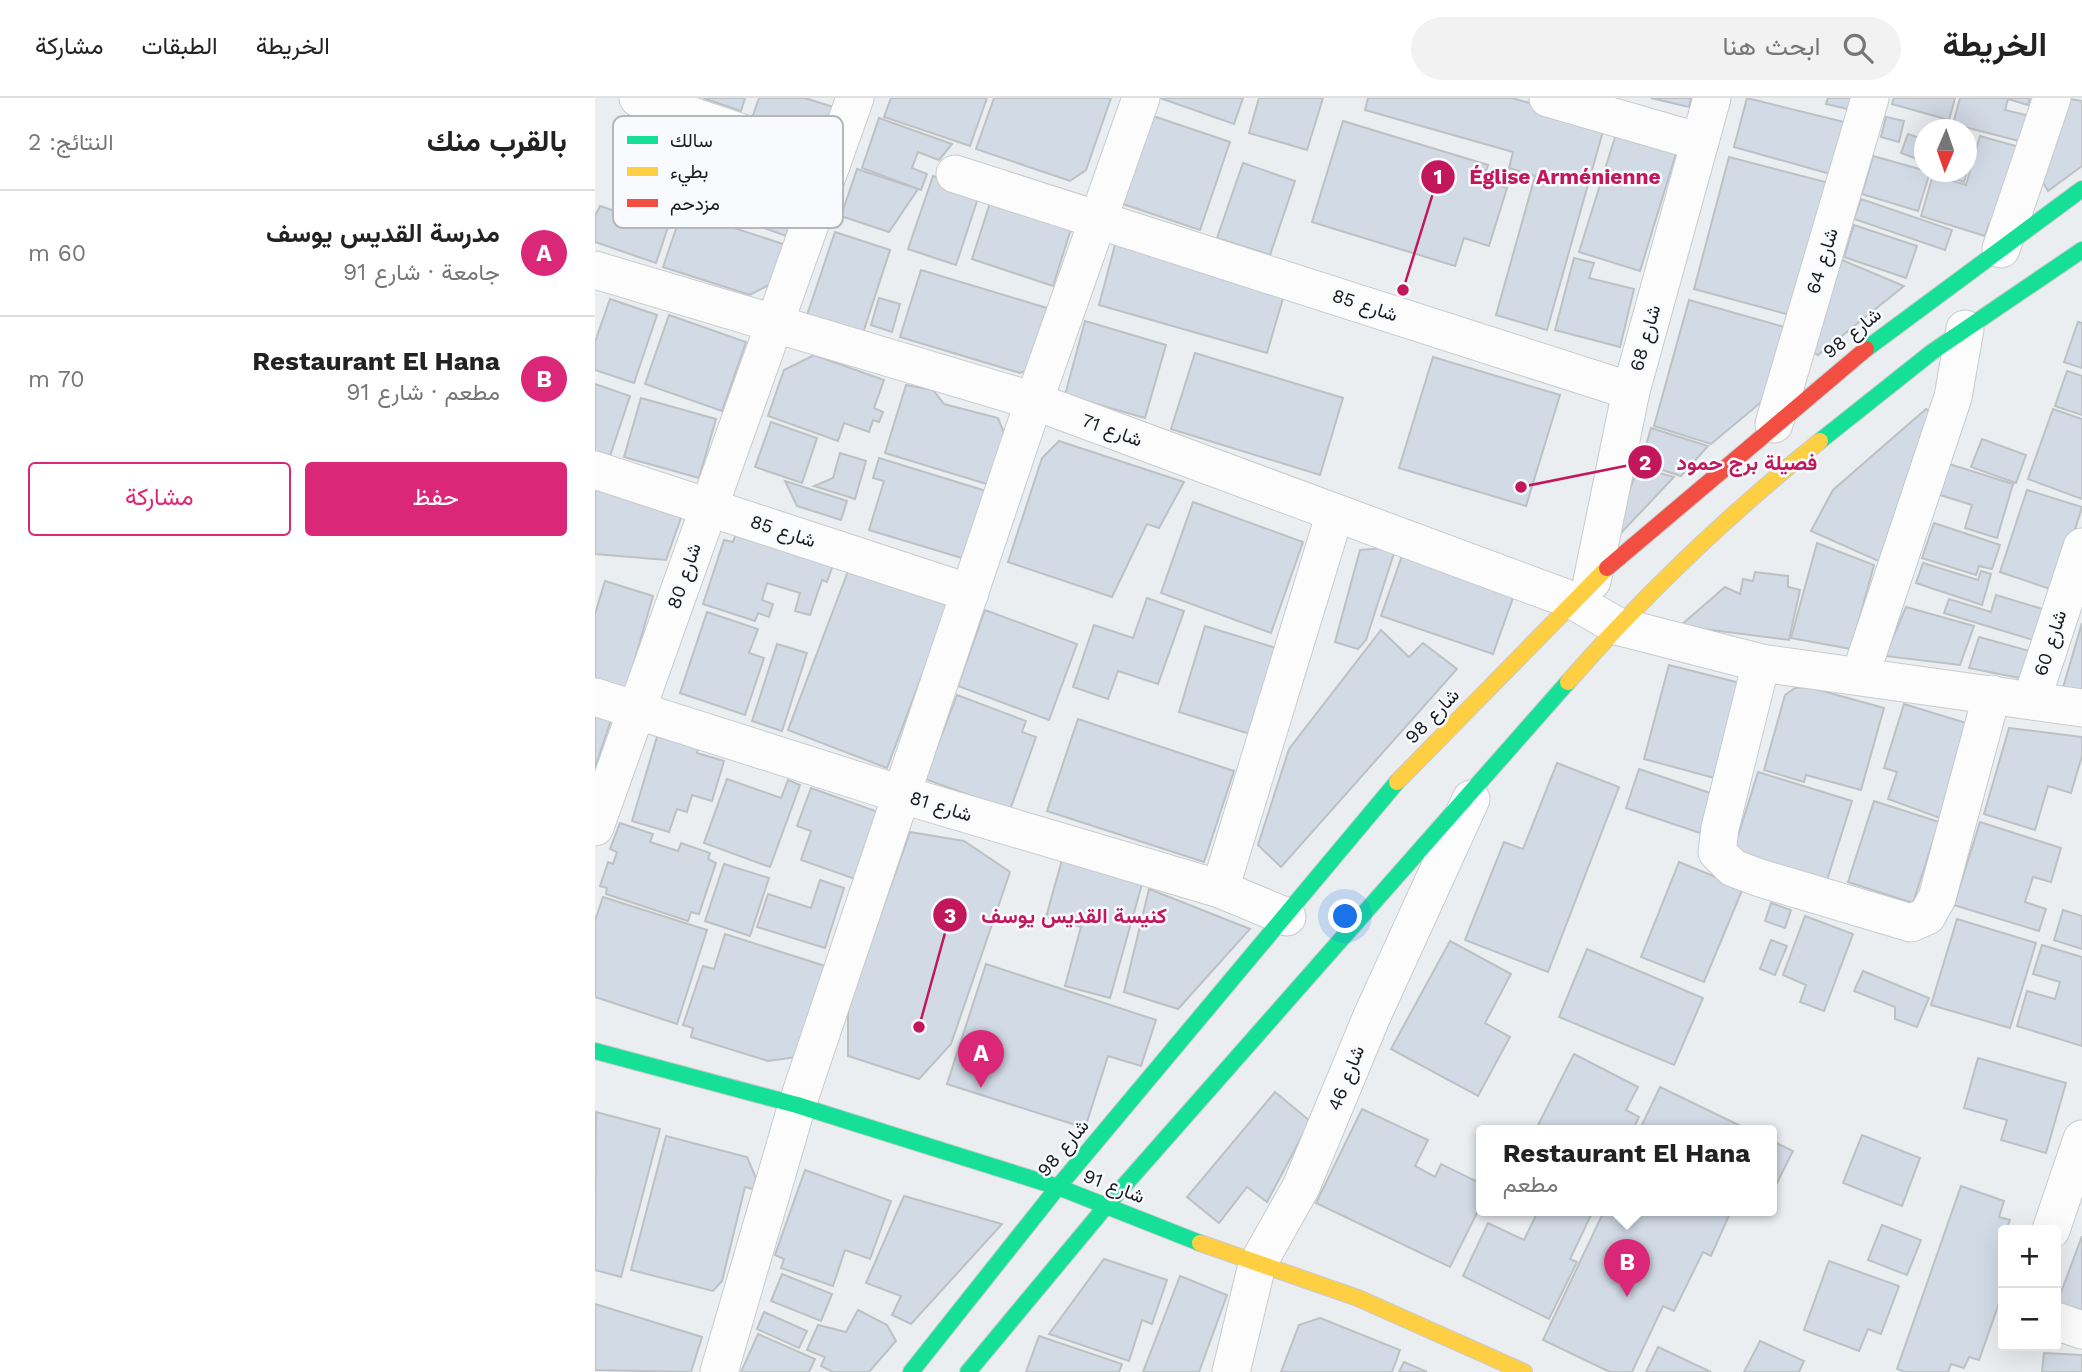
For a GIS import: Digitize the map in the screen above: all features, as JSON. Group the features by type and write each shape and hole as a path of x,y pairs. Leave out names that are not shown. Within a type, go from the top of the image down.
{"street":[{"path":"638,98 692,116"},
{"name":"شارع 80","path":"843,132 855,98"},
{"path":"719,1372 797,1105 1034,401 1141,98"},
{"path":"1548,98 1700,142"},
{"name":"شارع 68","path":"1583,591 1631,391 1712,98"},
{"name":"شارع 64","path":"1774,424 1870,98"},
{"path":"2001,248 2052,98"},
{"name":"شارع 85","path":"955,174 1631,391"},
{"name":"شارع 98","path":"911,1372 1058,1187 1287,917 1397,782 1583,591 1774,424 1902,320 2082,189"},
{"name":"شارع 80","path":"595,827 809,228"},
{"path":"973,1368 1107,1205 1617,626 1748,499 1932,352 2082,250"},
{"name":"شارع 71","path":"595,270 775,326 1034,401 1335,513 1583,591 1617,626 1761,663 2082,708"},
{"path":"1860,677 1953,397 1965,330"},
{"name":"شارع 85","path":"595,470 970,593"},
{"path":"1220,889 1335,513"},
{"name":"شارع 60","path":"2032,699 2082,547"},
{"path":"1761,663 1720,828 1717,852 1733,868 1760,878 1912,923 1927,916 1937,898 1992,694"},
{"name":"شارع 81","path":"595,697 903,795 1220,889 1287,917"},
{"name":"شارع 46","path":"1231,1372 1257,1265 1301,1187 1372,1016 1476,788"},
{"name":"شارع 91","path":"595,1051 797,1105 1058,1187 1257,1265 1357,1298 1524,1372"},
{"path":"2053,1225 2082,1139"},
{"path":"2061,1323 2082,1330"}],"building":[{"path":"703,98 745,98 741,111"},
{"path":"759,98 805,98 833,107 830,116 753,116"},
{"path":"891,98 987,98 970,146 884,117"},
{"path":"994,98 1111,98 1086,170 1070,181 976,149"},
{"path":"1160,98 1243,98 1234,124"},
{"path":"1259,98 1323,98 1307,150 1249,133"},
{"path":"1368,98 1512,98 1605,124 1547,330 1496,315 1535,176 1509,168 1513,152 1365,110"},
{"path":"1651,98 1691,98 1689,107"},
{"path":"1747,98 1848,123 1834,175 1734,147"},
{"path":"1828,98 1864,98 1860,112 1826,104"},
{"path":"1894,98 1955,98 1949,119 1892,104"},
{"path":"1960,98 2030,98 2028,105 2008,99 2005,110 2030,116 2023,142 1977,130 1977,119 1954,119"},
{"path":"2070,99 2082,101 2082,166 2048,191 2041,179"},
{"path":"1153,116 1230,142 1200,230 1123,204"},
{"path":"1886,117 1904,121 1899,142 1881,137"},
{"path":"879,118 952,144 939,160 918,152 912,168 927,174 921,190 862,168"},
{"path":"1343,121 1488,165 1483,180 1507,188 1489,246 1464,238 1455,266 1312,222"},
{"path":"1617,131 1677,150 1640,271 1579,252"},
{"path":"1908,134 1914,136 1914,158 1901,153"},
{"path":"1980,136 2019,147 1996,224 1989,223 1985,236 1921,216 1931,182 1956,182 1966,185 1967,182 1977,182 1977,146"},
{"path":"1873,156 1914,168 1914,182 1927,182 1918,211 1862,194"},
{"path":"1729,157 1829,183 1794,316 1694,289"},
{"path":"1243,163 1295,181 1270,255 1217,238"},
{"path":"857,169 918,189 889,232 843,217"},
{"path":"933,176 980,192 956,265 908,249"},
{"path":"1861,199 1952,230 1945,250 1854,219"},
{"path":"990,203 1071,229 1053,286 972,259"},
{"path":"600,206 613,210 613,228 668,228 656,263 595,242 595,216"},
{"path":"1854,225 1917,246 1906,278 1844,257"},
{"path":"676,228 734,228 786,245 774,282 750,295 663,267"},
{"path":"764,228 789,228 786,236"},
{"path":"835,232 890,250 863,333 807,315"},
{"path":"1116,241 1286,288 1267,353 1099,305"},
{"path":"1574,258 1594,263 1589,278 1634,289 1620,347 1555,330"},
{"path":"1842,260 1904,286 1818,355 1811,351"},
{"path":"921,270 1047,308 1028,370 1020,373 900,337"},
{"path":"879,298 900,304 892,332 871,325"},
{"path":"610,299 657,315 634,383 595,370 595,342"},
{"path":"1689,300 1788,328 1771,394 1711,444 1654,426"},
{"path":"669,315 746,342 722,411 645,384"},
{"path":"1085,321 1166,345 1145,418 1065,395"},
{"path":"2078,322 2082,323 2082,368 2064,362"},
{"path":"1195,353 1343,398 1320,475 1171,429"},
{"path":"814,355 884,380 874,408 883,412 879,422 873,420 869,432 844,423 838,441 768,416 784,370"},
{"path":"1433,357 1560,395 1526,506 1399,468"},
{"path":"2067,371 2082,376 2082,415 2055,406"},
{"path":"595,384 630,396 610,456 595,452"},
{"path":"906,385 933,390 944,404 998,418 1005,435 990,485 885,453"},
{"path":"641,398 716,419 699,478 624,457"},
{"path":"1926,409 1931,411 1883,563 1811,531 1833,490"},
{"path":"2053,409 2082,419 2082,499 2028,479"},
{"path":"771,422 817,438 802,483 755,467"},
{"path":"1651,428 1708,446 1681,476 1641,463"},
{"path":"1982,439 2026,455 2016,483 1971,467"},
{"path":"1059,441 1184,482 1159,528 1147,524 1112,597 1008,562 1042,458"},
{"path":"840,453 866,461 855,499 814,486 833,478"},
{"path":"879,458 986,491 965,559 869,530 884,481 873,478"},
{"path":"1949,464 2013,484 1997,538 1965,528 1972,505 1940,495"},
{"path":"1638,467 1674,477 1622,532 1616,528"},
{"path":"785,481 847,501 841,520 797,506"},
{"path":"595,488 682,515 666,560 595,554"},
{"path":"2027,490 2082,507 2056,591 2000,572"},
{"path":"1193,502 1303,542 1271,633 1161,593"},
{"path":"1934,523 2000,545 1992,569 1979,566 1976,575 1922,558"},
{"path":"736,533 834,562 827,582 822,580 810,615 795,611 800,593 767,583 762,600 773,604 769,617 758,613 755,621 703,604 724,540 733,542"},
{"path":"1817,543 1874,565 1851,649 1791,638"},
{"path":"1396,547 1366,640 1358,649 1335,642 1360,550"},
{"path":"1403,553 1515,592 1493,654 1381,616"},
{"path":"853,558 952,596 887,768 788,730"},
{"path":"1923,563 1978,580 1981,571 1991,574 1982,605 1916,583"},
{"path":"1755,572 1788,576 1788,587 1800,590 1789,640 1680,626 1725,587 1740,594 1743,579 1753,581"},
{"path":"605,581 653,596 626,690 595,681 595,614"},
{"path":"1996,595 2049,611 2040,642 1944,613 1949,599 1991,612"},
{"path":"1147,598 1184,611 1158,684 1118,671 1108,699 1073,687 1094,625 1133,638"},
{"path":"1906,607 1974,626 1960,665 1885,656"},
{"path":"985,610 1077,644 1049,720 958,686"},
{"path":"707,612 758,629 749,653 764,658 745,715 680,693"},
{"path":"2082,623 2082,692 2062,691"},
{"path":"1205,626 1276,648 1250,734 1179,712"},
{"path":"1381,630 1409,657 1423,643 1457,669 1281,867 1258,845 1289,749"},
{"path":"1979,637 2037,653 2030,680 1969,668"},
{"path":"777,644 807,653 782,731 752,721"},
{"path":"1669,665 1748,685 1722,780 1644,759"},
{"path":"1808,687 1884,708 1861,790 1806,775 1804,782 1764,770 1785,695 1795,688"},
{"path":"957,695 1026,721 1022,732 1036,737 1010,810 925,779"},
{"path":"1904,704 1979,727 1948,821 1888,799 1897,772 1884,768"},
{"path":"595,708 613,714 595,768"},
{"path":"1078,719 1234,771 1204,862 1047,811"},
{"path":"2009,728 2082,737 2082,756 2071,793 2048,786 2035,830 1984,814"},
{"path":"659,730 700,742 697,753 724,761 712,801 692,795 687,812 677,809 669,832 632,821"},
{"path":"1557,763 1619,787 1548,972 1465,940 1504,842 1523,849"},
{"path":"1639,769 1713,794 1700,833 1626,808"},
{"path":"1758,772 1852,801 1827,880 1733,852"},
{"path":"727,779 781,798 788,780 800,785 770,867 704,843"},
{"path":"811,788 881,813 858,880 801,860 811,831 797,826"},
{"path":"1874,801 1939,822 1913,903 1848,882"},
{"path":"1980,822 2061,848 2051,882 2033,877 2025,902 2046,909 2039,931 1954,905"},
{"path":"620,823 653,834 650,842 678,851 681,843 710,853 708,859 716,863 699,914 691,912 688,921 606,894 607,888 600,886 608,862 613,864 617,852 610,849"},
{"path":"910,832 964,841 1010,872 951,1044 919,1079 848,1056 848,1006"},
{"path":"1062,860 1142,884 1110,998 1065,986 1081,927 1046,917"},
{"path":"1679,862 1743,888 1704,982 1641,957"},
{"path":"724,864 769,878 750,936 705,921"},
{"path":"820,880 844,888 825,948 757,927 768,894 811,908"},
{"path":"1149,889 1250,929 1178,1009 1124,992"},
{"path":"603,897 707,930 677,1024 595,997 595,921"},
{"path":"1771,903 1791,910 1785,928 1765,921"},
{"path":"2063,910 2082,916 2082,949 2054,940"},
{"path":"1805,916 1853,934 1824,1011 1800,1002 1806,985 1783,975"},
{"path":"1957,919 2036,943 2010,1028 1931,1005"},
{"path":"725,934 825,966 796,1057 768,1061 691,1037 693,1028 683,1025 703,966 714,969"},
{"path":"1771,940 1787,946 1775,975 1760,969"},
{"path":"1450,941 1511,974 1485,1023 1510,1037 1478,1096 1391,1049"},
{"path":"2042,945 2082,957 2082,1046 2017,1026 2027,991 2055,999 2060,982 2033,974"},
{"path":"1587,949 1703,998 1674,1065 1559,1017"},
{"path":"986,964 1156,1020 1141,1066 1108,1056 1085,1128 947,1084"},
{"path":"1863,971 1929,998 1917,1027 1895,1019 1895,1007 1854,991"},
{"path":"1574,1054 1638,1087 1626,1110 1639,1117 1635,1125 1538,1125"},
{"path":"1978,1058 2066,1083 2046,1153 2001,1140 2007,1120 1964,1108"},
{"path":"1660,1087 1739,1125 1642,1125"},
{"path":"1275,1092 1310,1121 1267,1202 1247,1187 1219,1223 1187,1197"},
{"path":"1362,1109 1428,1140 1415,1166 1435,1177 1441,1164 1476,1181 1476,1215 1450,1267 1316,1203"},
{"path":"596,1112 660,1129 621,1277 595,1270"},
{"path":"1862,1135 1920,1158 1902,1206 1843,1183"},
{"path":"666,1136 747,1157 756,1178 753,1189 745,1187 722,1281 713,1291 631,1270"},
{"path":"1777,1143 1793,1151 1777,1183"},
{"path":"805,1170 891,1201 870,1259 845,1250 833,1286 781,1268 784,1259 775,1255"},
{"path":"1961,1186 2004,1201 1999,1217 2010,1220 2008,1225 1998,1225 1998,1306 1979,1360 1969,1357 1964,1368 1951,1364 1948,1372 1905,1372 1897,1369"},
{"path":"904,1196 1002,1224 911,1324 892,1315 901,1296 866,1283"},
{"path":"1536,1216 1591,1216 1570,1259 1577,1262 1549,1319 1463,1276 1488,1223 1524,1240"},
{"path":"1602,1216 1729,1216 1711,1256 1703,1252 1674,1311 1663,1306 1632,1372 1610,1372 1543,1340"},
{"path":"1882,1225 1921,1240 1907,1275 1868,1260"},
{"path":"2082,1236 2082,1318 2061,1308 2061,1293"},
{"path":"1104,1259 1167,1280 1152,1324 1142,1320 1129,1361 1049,1334"},
{"path":"1829,1261 1899,1286 1881,1334 1868,1329 1859,1351 1804,1330"},
{"path":"782,1274 832,1294 821,1321 771,1301"},
{"path":"1180,1276 1227,1295 1199,1372 1143,1372"},
{"path":"595,1304 702,1337 691,1372 595,1370"},
{"path":"858,1310 887,1325 896,1341 869,1372 833,1372 821,1366 825,1357 807,1350 818,1325 846,1332"},
{"path":"764,1312 807,1331 799,1348 757,1329"},
{"path":"1320,1318 1400,1350 1392,1372 1281,1372 1299,1325"},
{"path":"758,1334 815,1359 809,1372 741,1372"},
{"path":"1039,1336 1122,1364 1119,1372 1026,1372"},
{"path":"1760,1341 1804,1361 1799,1372 1744,1372"},
{"path":"1658,1347 1711,1372 1646,1372"},
{"path":"2044,1353 2082,1355 2082,1372 2042,1372"},
{"path":"1404,1362 1427,1372 1399,1372"}],"traffic: fast":[{"path":"1866,349 2082,189"},
{"path":"1820,441 1932,352 2082,250"},
{"path":"968,1372 1107,1205 1568,682"},
{"path":"911,1372 1058,1187 1397,782"},
{"path":"595,1051 797,1105 1058,1187 1200,1243"}],"traffic: slow":[{"path":"1568,682 1627,617 1689,556 1753,497 1820,441"},
{"path":"1397,782 1607,568"},
{"path":"1200,1243 1358,1298 1524,1372"}],"traffic: jam":[{"path":"1607,568 1866,349"}],"place":[{"name":"Église Arménienne","path":"1403,290"},
{"name":"فصيلة برج حمود","path":"1521,487"},
{"name":"كنيسة القديس يوسف","path":"919,1027"},
{"name":"مدرسة القديس يوسف","path":"981,1088"},
{"name":"Restaurant El Hana","path":"1627,1297"}]}
